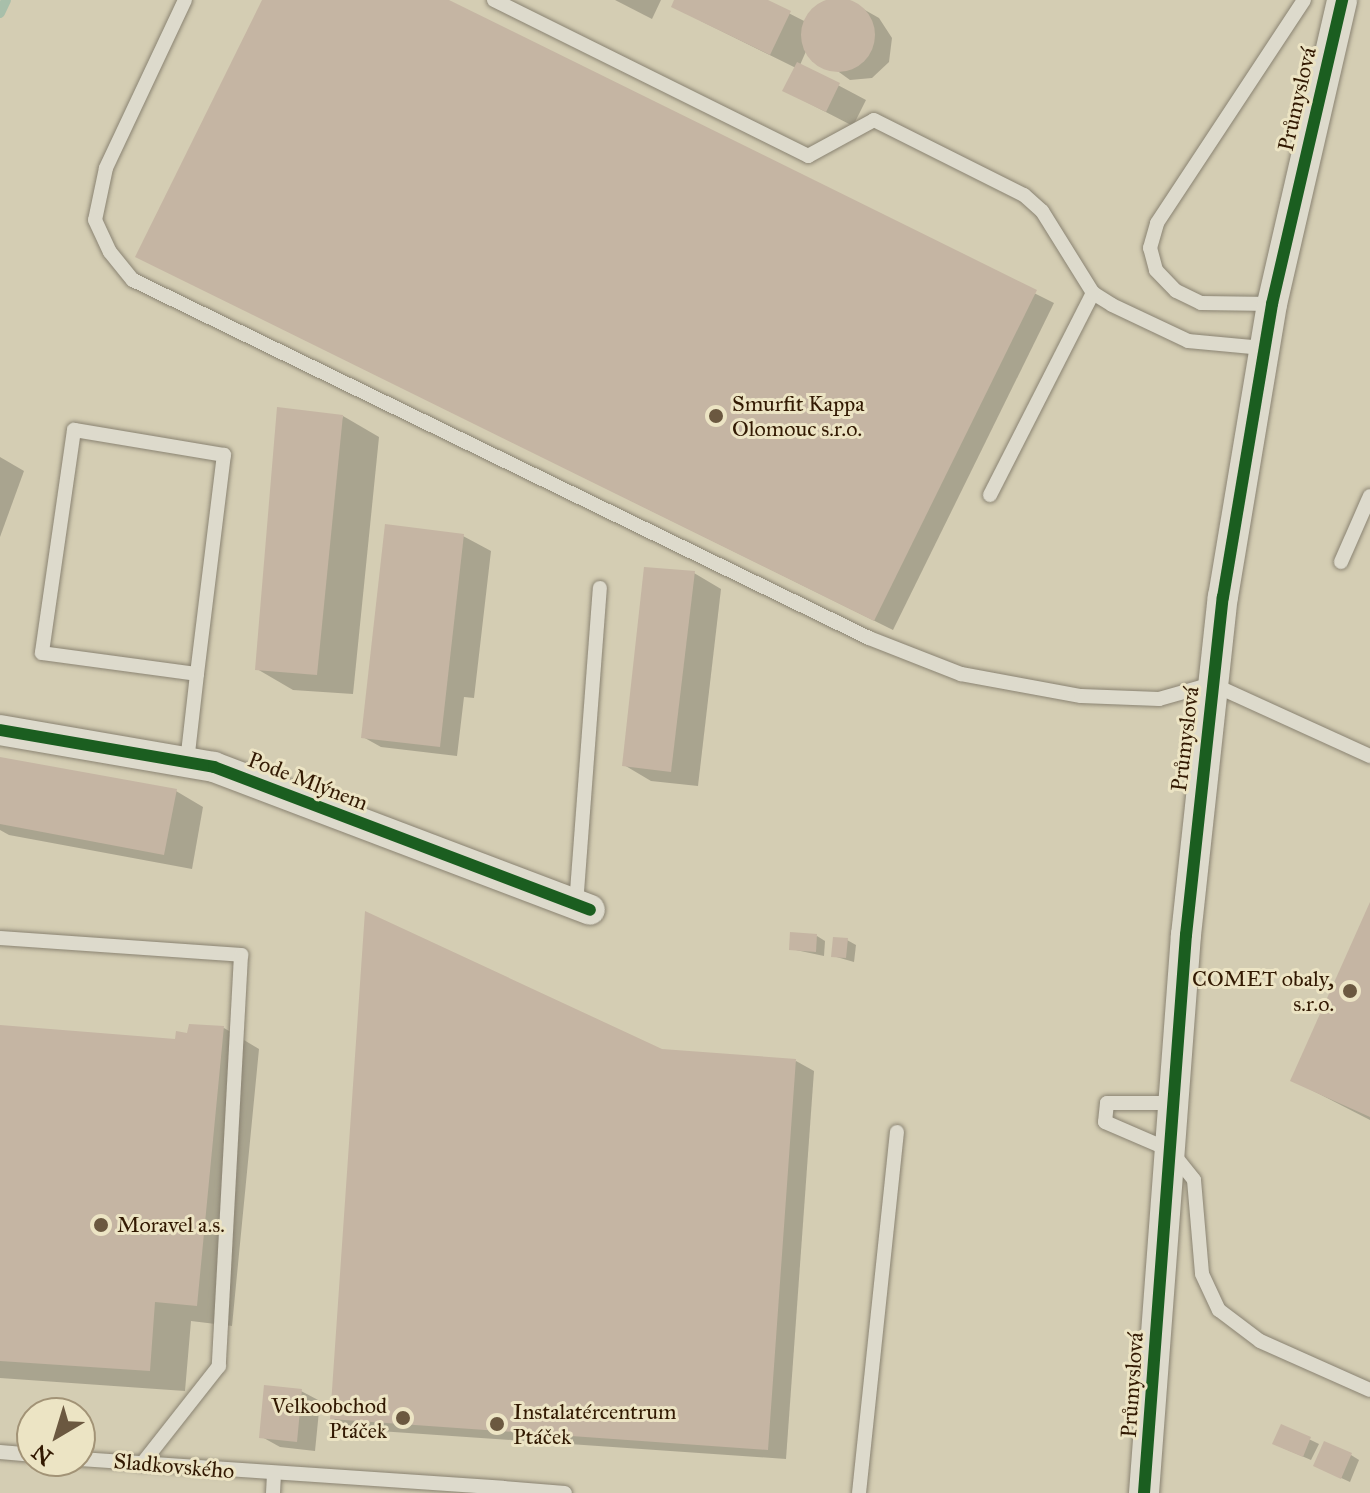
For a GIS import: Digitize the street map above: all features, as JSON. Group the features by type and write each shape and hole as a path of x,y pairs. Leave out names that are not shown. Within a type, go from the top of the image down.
{"street":[{"name":"Průmyslová","path":"1144,1493 1173,1103 1212,684 1263,348 1342,0"},
{"name":"Pode Mlýnem","path":"0,730 214,767 583,907"}],"lane":[{"path":"185,0 106,168 95,220 110,252 133,280 869,638 961,674 1081,696 1159,699 1212,684 1370,756"},
{"path":"494,0 808,156 874,120 1002,180 1042,211 1093,293 1168,334 1263,348"},
{"path":"1272,304 1201,303 1176,291 1156,270 1150,248 1157,223 1304,0"},
{"path":"990,495 1093,293"},
{"path":"187,762 224,455 74,430 42,653 197,674"},
{"path":"1341,562 1370,496"},
{"path":"583,907 600,588"},
{"path":"0,938 241,955 219,1366 142,1464"},
{"path":"1173,1103 1107,1103 1105,1122 1170,1150 1194,1180 1202,1274 1219,1310 1260,1341 1370,1390"},
{"path":"859,1493 897,1132"},
{"name":"Sladkovského","path":"96,1460 565,1493"},
{"path":"273,1493 274,1474"}],"building":[{"path":"838,-2 852,1 864,9 872,21 875,35 872,49 864,61 852,69 838,72 824,69 812,61 804,49 801,35 804,21 812,9 824,1"},
{"name":"Smurfit Kappa Olomouc s.r.o.","path":"262,0 449,0 1037,290 874,621 135,257"},
{"path":"674,0 768,0 791,11 770,55 671,7"},
{"path":"797,62 840,83 826,112 782,91"},
{"path":"277,407 343,415 317,675 255,670"},
{"path":"385,524 464,534 440,747 361,738"},
{"path":"644,567 695,571 671,772 622,766"},
{"path":"0,757 177,789 164,855 0,824"},
{"name":"COMET obaly, s.r.o.","path":"1370,902 1370,1117 1290,1081"},
{"path":"365,911 662,1049 796,1059 768,1450 330,1419"},
{"path":"790,932 817,934 816,952 789,950"},
{"path":"833,937 848,938 846,958 831,957"},
{"name":"Moravel a.s.","path":"189,1024 224,1026 197,1306 155,1302 150,1371 0,1361 0,1025 175,1039 176,1031 187,1033"},
{"path":"264,1385 302,1389 297,1442 259,1438"},
{"path":"1281,1424 1311,1437 1303,1457 1272,1444"},
{"path":"1324,1441 1352,1453 1341,1479 1313,1466"}],"waterway":[{"path":"0,13 6,0"}],"cycle path":[{"path":"1144,1493 1186,935 1223,597 1272,304 1342,0"},
{"path":"0,730 214,767 590,910"}],"place":[{"name":"Smurfit Kappa Olomouc s.r.o.","path":"716,416"},
{"name":"COMET obaly, s.r.o.","path":"1350,991"},
{"name":"Moravel a.s.","path":"101,1225"},
{"name":"Velkoobchod Ptáček","path":"403,1418"},
{"name":"Instalatércentrum Ptáček","path":"497,1424"}]}
